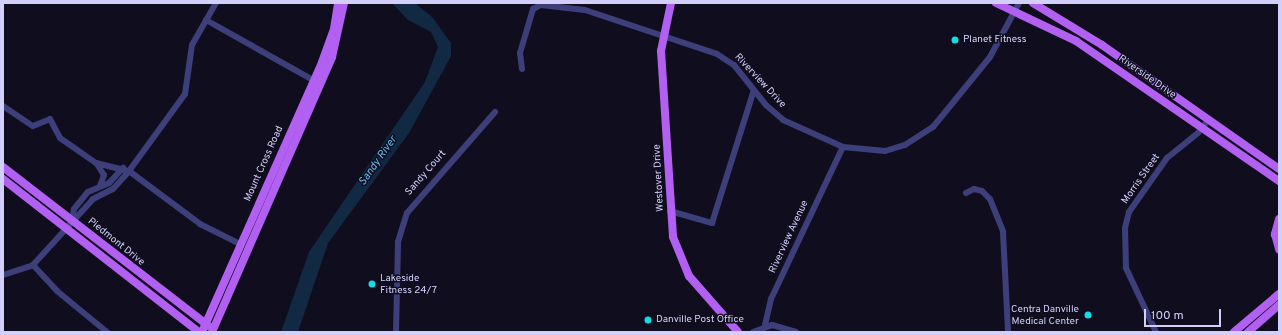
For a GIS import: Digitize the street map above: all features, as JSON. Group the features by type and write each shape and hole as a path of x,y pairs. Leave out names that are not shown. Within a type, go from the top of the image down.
{"main road":[{"name":"Mount Cross Road","path":"200,332 206,324 313,80 334,29 338,3"},
{"name":"Mount Cross Road","path":"215,331 332,57 344,3"},
{"name":"Westover Drive","path":"671,3 662,34 670,211 674,242 685,268 738,332"},
{"name":"Riverside Drive","path":"996,3 1076,41 1279,181"},
{"name":"Riverside Drive","path":"1033,3 1102,45 1279,169"},
{"name":"Piedmont Drive","path":"3,167 215,331"},
{"name":"Piedmont Drive","path":"3,179 200,332"},
{"path":"1279,219 1275,234 1279,249"},
{"path":"1234,332 1279,293"},
{"path":"1248,332 1279,305"},
{"path":"1264,318 1279,310"}],"street":[{"path":"3,275 33,264 72,220 81,215 95,198 115,187 185,94 192,45 216,3"},
{"name":"Riverview Drive","path":"522,69 520,53 531,13 541,5 598,13 662,34 725,58 783,120 843,146 885,151 926,133 990,57 1019,3"},
{"path":"206,20 313,80"},
{"path":"670,211 712,223 754,90"},
{"path":"3,106 33,126 50,119 61,139 96,163 121,169 129,168 200,224 240,244"},
{"name":"Sandy Court","path":"396,332 398,242 407,213 495,112"},
{"name":"Morris Street","path":"1156,332 1126,268 1124,228 1130,212 1167,158 1203,128 1209,119"},
{"name":"Riverview Avenue","path":"765,325 771,298 843,146"},
{"path":"96,163 104,175 100,186"},
{"path":"72,220 74,209 84,196 100,186 111,182 121,169"},
{"path":"966,193 974,189 982,190 990,199 1003,232 1008,332"},
{"path":"33,264 57,291 107,332"},
{"path":"753,332 765,325 796,332"}],"water":[{"name":"Sandy River","path":"392,3 415,3 432,17 451,43 451,56 409,133 328,243 298,332 281,332 309,252 425,82 438,47 431,32 408,20"}],"place":[{"name":"Planet Fitness","path":"955,40"},
{"name":"Lakeside Fitness 24/7","path":"372,284"},
{"name":"Centra Danville Medical Center","path":"1088,315"},
{"name":"Danville Post Office","path":"648,320"}]}
